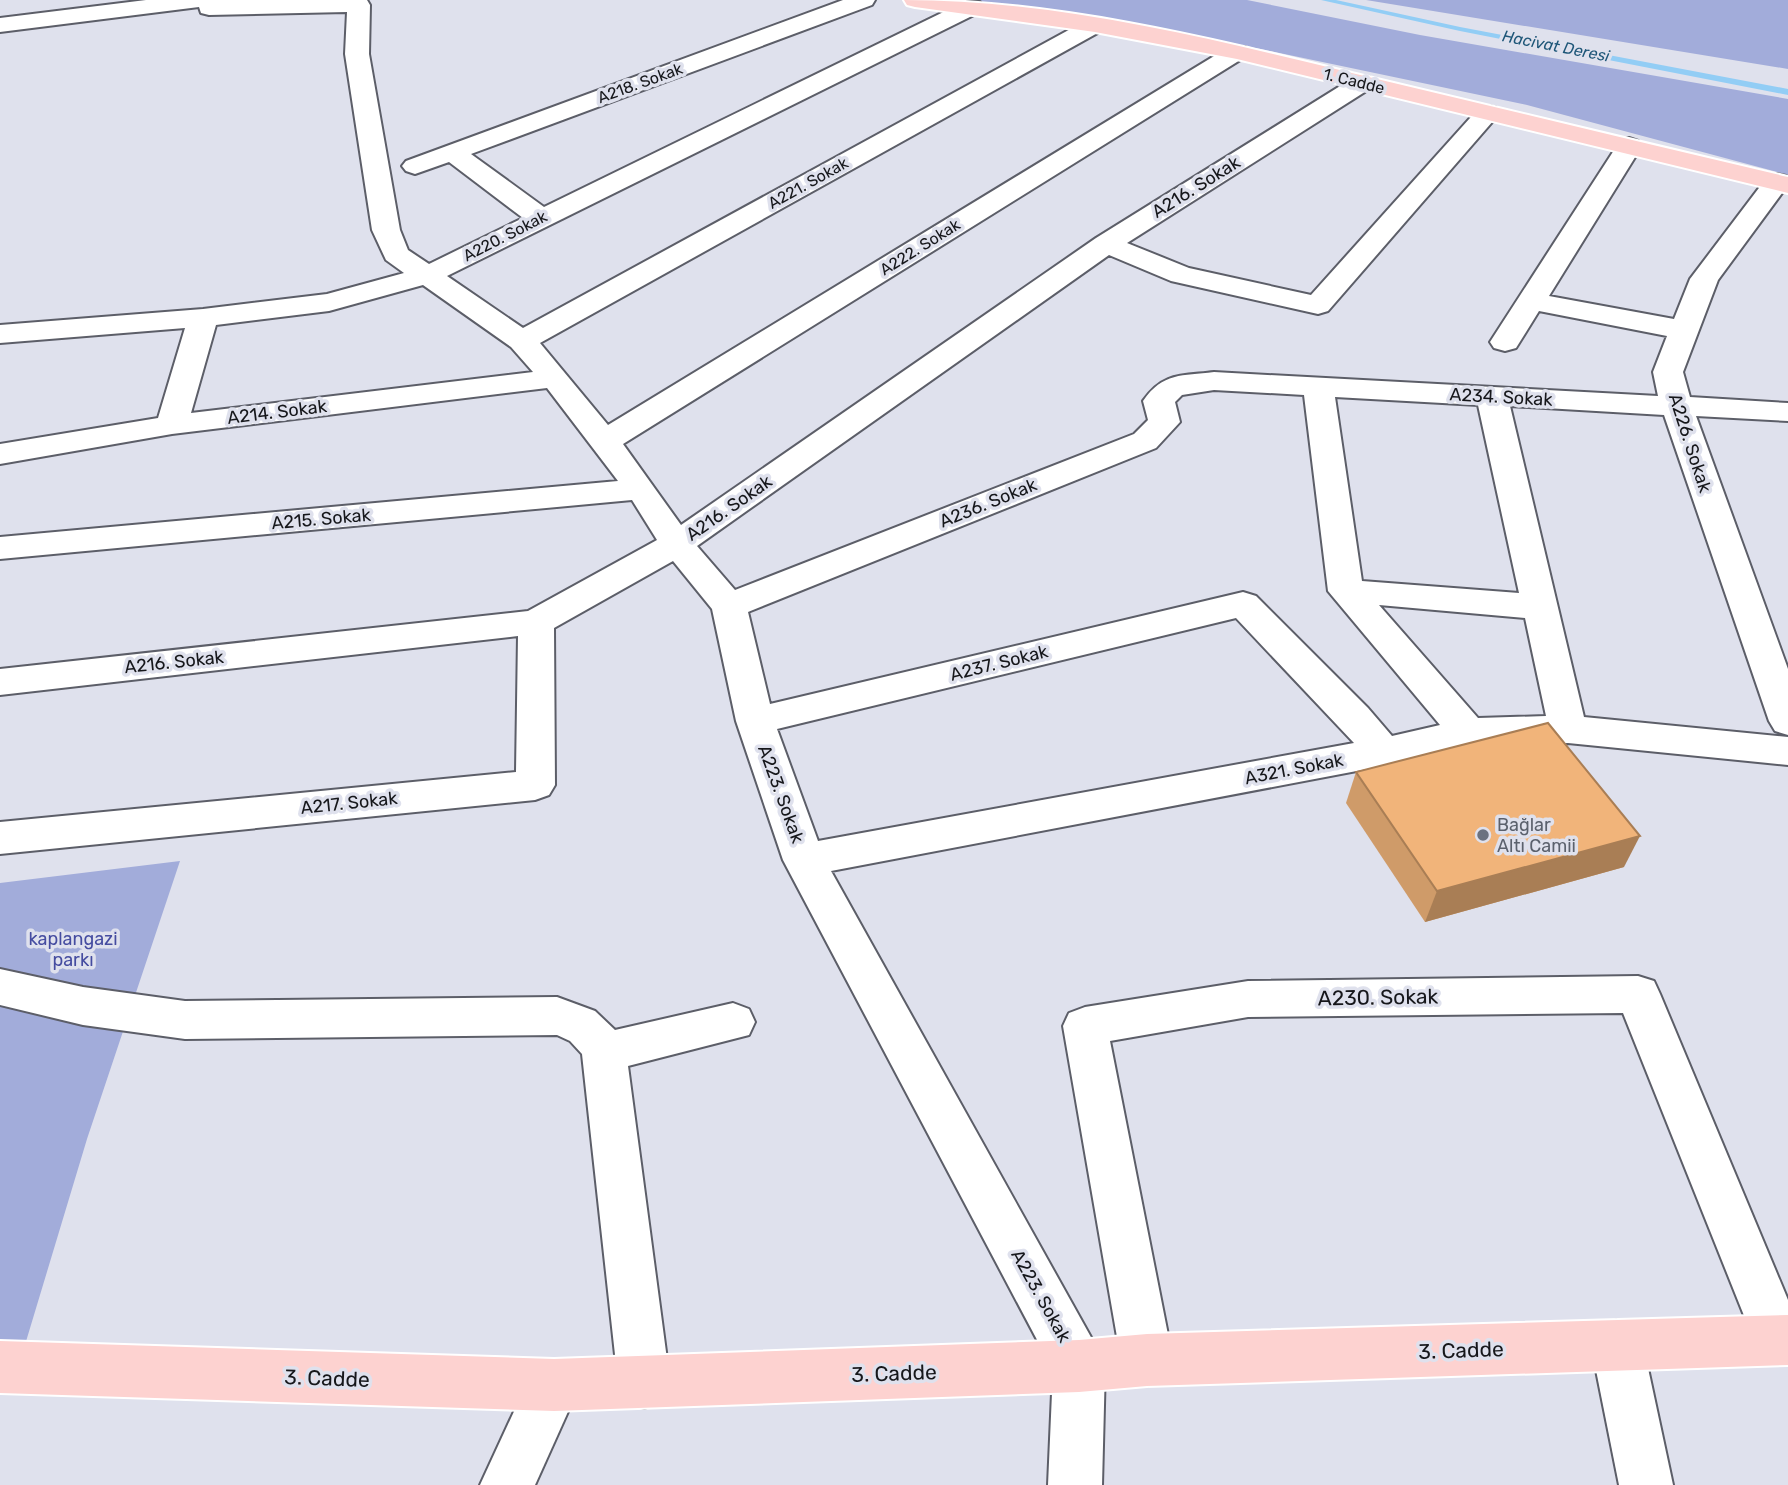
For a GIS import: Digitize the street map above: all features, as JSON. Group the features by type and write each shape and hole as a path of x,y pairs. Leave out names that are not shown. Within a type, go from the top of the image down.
{"main road":[{"name":"1. Cadde","path":"915,0 1095,25 1237,52 1783,183"},
{"name":"3. Cadde","path":"0,1367 554,1385 1079,1366 1147,1360 1784,1340"}],"street":[{"path":"15,0 6,24 205,10"},
{"name":"A218. Sokak","path":"415,166 864,0"},
{"name":"A223. Sokak","path":"205,10 359,5 357,54 386,230 396,254 522,341 555,378 641,489 677,544 729,606 755,721 804,860 1079,1366"},
{"name":"A220. Sokak","path":"0,334 203,318 329,302 428,275 972,7"},
{"name":"A221. Sokak","path":"522,341 1095,25"},
{"name":"A222. Sokak","path":"603,442 1237,52"},
{"name":"A216. Sokak","path":"0,682 536,622 677,544 1106,244 1362,83"},
{"path":"1106,244 1181,275 1318,305 1488,113"},
{"path":"1505,342 1629,146"},
{"path":"451,152 541,218"},
{"name":"A226. Sokak","path":"1783,183 1704,279 1668,372 1676,404 1788,721"},
{"path":"1531,301 1684,330"},
{"path":"172,425 203,318"},
{"name":"A214. Sokak","path":"0,454 172,425 555,378"},
{"name":"A234. Sokak","path":"1214,381 1788,412"},
{"name":"A236. Sokak","path":"729,606 1145,441 1164,422 1159,401 1172,387 1214,381"},
{"path":"1318,386 1346,591 1468,732"},
{"path":"1492,397 1568,729"},
{"name":"A215. Sokak","path":"0,548 641,489"},
{"path":"1346,591 1542,607"},
{"name":"A237. Sokak","path":"755,721 1243,604 1355,718 1384,752"},
{"name":"A217. Sokak","path":"0,838 536,785 536,622"},
{"name":"A321. Sokak","path":"804,860 1384,752 1468,732 1568,729 1788,751"},
{"path":"0,986 83,1006 185,1020 557,1016 586,1026 598,1038 604,1052 644,1382"},
{"name":"A230. Sokak","path":"1147,1360 1085,1026 1248,999 1638,994 1784,1340"},
{"path":"604,1052 733,1022"},
{"path":"1617,1345 1646,1485"},
{"path":"1075,1485 1079,1366"},
{"path":"507,1485 554,1385"}],"green space":[{"path":"965,0 1247,0 1420,35 1788,99 1788,175 1527,105 1194,35"},
{"path":"1366,0 1788,0 1788,69"},
{"name":"kaplangazi parkı","path":"180,861 87,1139 18,1368 0,1365 0,883"}],"building":[{"name":"Bağlar Altı Camii","path":"1548,723 1640,836 1437,891 1356,772"}],"waterway":[{"name":"Hacivat Deresi","path":"1325,0 1460,29 1788,92"}],"place":[{"name":"Bağlar Altı Camii","path":"1483,835"}]}
